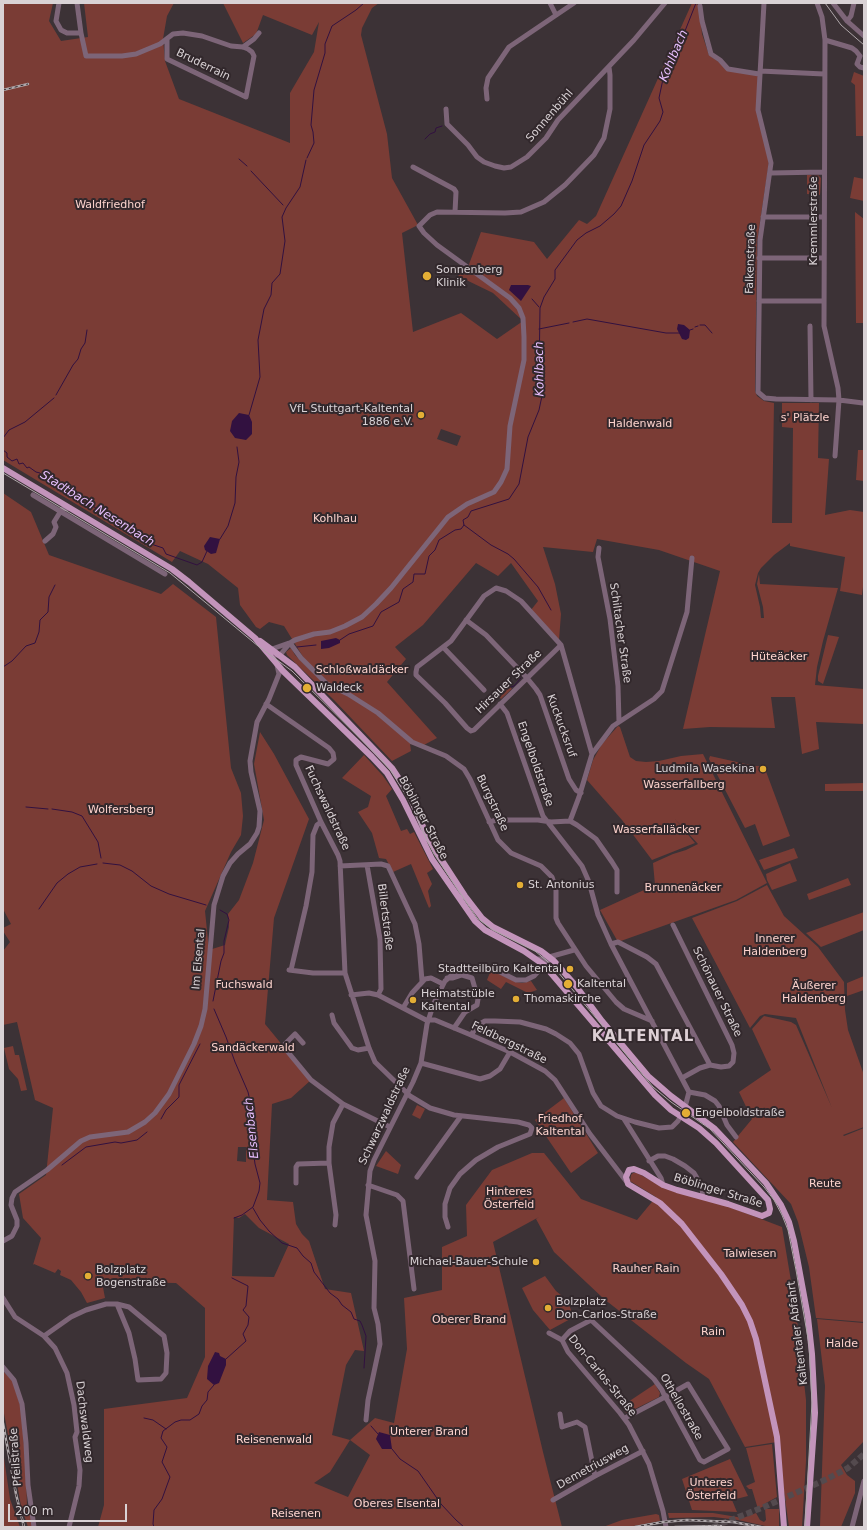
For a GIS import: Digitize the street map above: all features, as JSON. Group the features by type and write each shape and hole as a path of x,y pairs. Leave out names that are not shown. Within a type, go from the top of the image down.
{"main road":[{"name":"Böblinger Straße","path":"3,466 155,559 189,582 255,638 286,660 317,689 392,768 409,794 422,826 439,856 465,896 482,918 493,927 541,951 562,969 602,1021 648,1076 685,1107"},
{"name":"Böblinger Straße","path":"3,466 165,561 186,577 189,582"},
{"name":"Böblinger Straße","path":"255,638 276,662 280,672 372,757 387,773 403,800 432,859 475,921 485,930 538,959 655,1095 681,1116 699,1128 741,1168 768,1200 771,1205 770,1209 766,1215 762,1216 677,1190 663,1185 638,1170 629,1170"},
{"name":"Kaltentaler Abfahrt","path":"685,1107 715,1129 766,1183 777,1197 790,1222 796,1247 808,1317 814,1376 815,1413 807,1527"},
{"path":"629,1170 626,1181 631,1187 660,1203 682,1224 721,1274 742,1305 750,1321 756,1339 777,1437 784,1527"}],"street":[{"path":"59,3 56,24 61,30 67,33 81,32"},
{"path":"77,3 86,56 122,56 136,54 150,49 167,39"},
{"path":"550,3 556,15"},
{"path":"487,99 486,88 488,78 506,51 516,41 574,3"},
{"name":"Sonnenbühl","path":"446,109 447,124 468,145 477,157 484,162 495,166 504,168 511,167 527,157 546,138 558,120 655,16 665,3"},
{"name":"Falkenstraße","path":"764,3 758,110 772,163 763,217 759,258 758,392 765,398 811,400"},
{"name":"Kremmlerstraße","path":"817,3 822,17 825,40 823,301 824,326 838,388 839,400 835,456"},
{"path":"833,3 847,21 864,36"},
{"path":"847,21 851,16 854,3"},
{"path":"700,6 702,21 711,54 720,60 728,69 760,73 824,74"},
{"path":"243,47 254,39 259,33"},
{"name":"Bruderrain","path":"173,34 193,34 231,46 243,47 253,53 246,97 168,59 167,39 173,34"},
{"path":"825,40 852,48 862,56 857,64 860,68 864,68"},
{"path":"272,649 301,638 330,632 362,617 391,588 428,540 448,518 467,504 494,492 504,476 510,426 524,360 523,318 519,308 510,298 437,245 419,226 430,215 437,212 521,212 544,202 572,180 594,155 604,138 610,109 609,66"},
{"path":"413,167 454,189 456,192 455,212"},
{"path":"771,173 824,172"},
{"path":"763,217 823,217"},
{"path":"759,258 823,258"},
{"path":"759,301 823,301"},
{"path":"810,326 811,400 839,400 863,403"},
{"path":"33,495 61,510 165,574"},
{"path":"45,540 53,534 56,527 54,522 61,510 70,508"},
{"name":"Schiltacher Straße","path":"599,548 598,557 610,619 618,686 619,722"},
{"path":"144,553 146,561"},
{"path":"570,821 592,754 613,726 654,699 662,691 687,612 692,558"},
{"path":"146,561 155,559"},
{"path":"484,690 443,647 451,640 484,596 493,589 500,588 512,593 521,601 560,645 592,754"},
{"name":"Kuckucksruf","path":"466,620 486,635 527,678 540,695 569,779 576,790 580,793"},
{"path":"280,655 290,643"},
{"name":"Burgstraße","path":"290,643 301,658 327,684 348,694 374,710 412,742 446,756 464,769 498,840 506,849 516,856 540,866 552,877 556,889 556,918 560,929 579,958 616,1002 624,1009 652,1021"},
{"name":"Hirsauer Straße","path":"443,647 417,667 416,675 445,702 471,731 474,730 560,645"},
{"name":"Böblinger Straße","path":"263,648 273,654 280,655"},
{"path":"266,704 280,672 286,666 286,660"},
{"name":"Fuchswaldstraße","path":"266,704 329,748 333,753 334,759 328,764 301,757 298,757 296,762 321,822 338,855 340,866 345,973 369,1048 376,1062 414,1100 430,1108 460,1116 518,1122 529,1125 532,1128 530,1134 493,1150 476,1160 460,1174 450,1188 445,1204 445,1217 448,1227"},
{"name":"Im Elsental","path":"3,1241 12,1236 17,1226 17,1220 12,1204 12,1198 15,1192 85,1139 128,1132 156,1113 169,1094 194,1044 205,1010 216,899 223,876 230,863 250,844 259,827 260,811 250,772 250,761 257,722 266,704"},
{"name":"Engelboldstraße","path":"500,704 507,713 546,822 569,848 582,866 589,882 598,915 689,1092"},
{"path":"489,822 497,820 546,822 570,821 586,830 603,848 617,870 617,892"},
{"path":"321,822 317,824 313,835 312,872 306,906 290,970 313,973 345,973"},
{"path":"340,866 383,864 388,866 415,924 419,944 422,981"},
{"name":"Billertstraße","path":"367,865 380,938 381,989 378,995"},
{"name":"Schönauer Straße","path":"673,925 732,1045 734,1058 731,1064 725,1067 710,1065 700,1068 682,1078"},
{"path":"612,944 618,942 647,957 656,964 710,1065"},
{"path":"538,959 550,958 574,950"},
{"path":"538,959 541,956 541,951"},
{"path":"447,978 462,971 487,968 496,970 516,980 526,980 534,976 544,965 545,961 550,958"},
{"path":"447,978 454,978 462,975 472,978 478,999 476,1006 465,1012 454,1028"},
{"path":"403,1008 412,992 425,979 431,978 443,984"},
{"name":"Schwarzwaldstraße","path":"366,1420 368,1400 380,1344 378,1324 374,1308 375,1261 366,1215 368,1185 372,1166 408,1093 420,1064 428,1020 447,978"},
{"name":"Feldbergstraße","path":"351,995 369,993 378,995 426,1020 435,1020 471,1035 510,1052 540,1068 550,1076 573,1107 590,1134 626,1181"},
{"path":"332,1015 334,1023 352,1048 358,1050 369,1048"},
{"path":"471,1035 478,1024 495,1020 520,1022 546,1029 570,1042 579,1054 596,1098 601,1106 608,1111 624,1119 645,1125 665,1128 674,1126 681,1116 689,1092 705,1095 715,1101 719,1106 727,1125 736,1137"},
{"path":"303,1043 295,1034 283,1046 311,1080 343,1104 390,1127"},
{"path":"420,1064 480,1079 490,1076 500,1069 510,1052"},
{"path":"335,1225 336,1215 329,1163 330,1137 335,1118 343,1104"},
{"path":"417,1177 460,1116"},
{"path":"624,1119 661,1178 663,1185"},
{"path":"649,1161 658,1156 665,1156 685,1166 694,1173 697,1178 703,1193 703,1197"},
{"path":"296,1183 296,1170 298,1164 329,1163"},
{"path":"618,1170 629,1170"},
{"path":"368,1185 398,1195 403,1201 414,1289"},
{"name":"Dachswaldweg","path":"3,1298 15,1317 44,1336 57,1352 68,1373 74,1405 77,1432 75,1438 79,1460 80,1478 69,1527"},
{"path":"44,1336 71,1317 86,1310 106,1304 117,1304 129,1307 164,1336 167,1353 166,1373 161,1379 138,1380 129,1333 117,1304"},
{"name":"Othellostraße","path":"562,1340 570,1331 591,1320 654,1379 700,1460 704,1462 728,1449 688,1384 665,1397"},
{"name":"Don-Carlos-Straße","path":"549,1333 562,1340 568,1352 624,1418 643,1451 655,1480 666,1527"},
{"name":"Pfeilstraße","path":"3,1367 14,1380 21,1399 26,1443 28,1485 34,1527"},
{"path":"624,1418 665,1397"},
{"path":"560,1414 562,1427 577,1422 585,1427 594,1476"},
{"name":"Demetriusweg","path":"554,1500 594,1476 643,1451"},
{"path":"852,1527 864,1481"}],"green space":[{"path":"3,3 53,3 49,21 61,41 88,37 84,3 174,3 167,16 163,39 165,61 179,99 290,143 290,93 314,52 319,22 312,35 263,15 256,34 243,43 223,3 379,3 372,8 362,28 361,35 387,134 392,178 418,225 402,233 413,332 461,313 497,339 523,321 493,293 458,276 468,267 481,232 534,242 547,259 579,220 587,224 596,216 692,3 699,5 702,34 709,55 723,66 758,75 757,111 769,162 757,242 755,391 757,396 764,401 774,403 772,523 792,523 793,428 782,427 782,403 819,403 818,458 829,459 825,515 850,510 864,512 864,579 862,595 840,591 845,557 790,546 790,543 774,555 758,573 755,585 761,618 764,618 763,607 757,584 759,574 760,584 838,588 823,641 817,667 815,685 864,689 864,724 816,722 819,749 802,754 795,697 771,697 775,728 710,727 683,729 720,571 659,550 597,539 593,552 543,547 555,584 561,614 559,640 531,610 538,601 511,563 498,576 476,563 423,625 395,647 406,659 387,682 437,738 422,746 410,744 411,751 392,761 334,700 287,655 286,652 291,648 295,655 324,684 329,683 305,660 284,626 269,622 260,629 256,627 240,605 238,588 208,564 180,551 172,562 3,460","holes":["441,429 461,436 457,446 437,439"]},
{"path":"854,72 864,76 864,136 856,136 855,85 851,82"},
{"path":"807,175 818,175 821,178 820,195 807,194"},
{"path":"854,177 864,179 864,201 850,198"},
{"path":"855,212 864,219 864,323 856,323"},
{"path":"858,450 864,450 864,481 856,480"},
{"path":"3,493 31,512 49,555 161,594 173,584 216,617 231,768 241,793 243,816 241,835 231,852 205,911 209,950 225,945 229,927 228,914 239,900 253,863 264,820 254,764 260,732 274,754 309,819 274,918 265,1024 311,1080 291,1098 272,1104 267,1200 293,1202 296,1224 302,1234 309,1241 325,1289 351,1293 364,1351 355,1350 346,1365 332,1435 350,1440 375,1418 394,1423 407,1349 404,1298 442,1290 442,1247 467,1236 466,1205 492,1170 532,1153 544,1153 581,1199 637,1220 656,1197 630,1181 633,1173 637,1173 661,1186 727,1206 782,1227 796,1311 806,1400 806,1461 802,1527 789,1527 777,1442 745,1447 709,1379 686,1363 604,1299 554,1252 536,1219 539,1217 493,1242 562,1527 98,1527 104,1505 104,1409 187,1398 205,1357 205,1308 176,1283 102,1282 105,1298 87,1303 81,1292 71,1280 60,1275 61,1271 58,1269 55,1273 34,1264 33,1265 41,1238 23,1218 19,1194 46,1175 53,1108 35,1100 17,1022 3,1025 3,951 10,942 3,931 3,928 11,924 3,909","holes":["238,1147 246,1147 246,1162 237,1161","245,1214 259,1228 289,1244 274,1277 232,1276 234,1217 239,1218","350,1440 370,1455 348,1497 314,1483 330,1472"]},
{"path":"828,635 839,637 823,684 818,681 818,676"},
{"path":"506,682 512,689 501,699 494,691"},
{"path":"618,726 620,727 630,757 636,761 659,761 681,756 703,754 767,883 736,900 618,942 600,910 655,885 653,863 698,844 675,819 695,843 652,860 622,820 587,780 593,760 602,744"},
{"path":"364,755 383,776 392,789 386,796 401,831 407,829 410,834 414,832 433,869 427,873 432,884 428,891 431,906 429,908 411,864 393,872 386,859 379,858 372,833 358,812 368,807 371,796 342,778"},
{"path":"710,756 755,766 764,766 790,836 763,846 755,824 745,828 709,759"},
{"path":"864,783 864,791 825,791 825,784"},
{"path":"794,848 798,858 764,870 759,860"},
{"path":"790,863 797,881 772,890 766,874"},
{"path":"848,878 851,885 809,900 807,894"},
{"path":"767,885 784,916 818,947 844,982 845,1010 848,1030 864,1075 864,1127 843,1135 844,1136 864,1128 864,1322 816,1318 809,1267 798,1222 791,1204 733,1142 752,1119 739,1092 771,1070 752,1029 764,1016 791,1022 796,1025 832,1108 796,1018 765,1014 760,1016 750,1028 692,918 737,901"},
{"path":"864,912 864,930 821,947 806,933"},
{"path":"491,970 516,982 522,983 531,981 537,990 528,993 506,982 501,989 487,980"},
{"path":"864,976 864,990 847,996 847,983"},
{"path":"13,1046 15,1055 19,1055 27,1090 21,1091 18,1079 9,1069 4,1048"},
{"name":"Friedhof Kaltental","path":"564,1098 598,1153 571,1173 535,1120"},
{"path":"417,1105 425,1109 420,1119 412,1115"},
{"path":"386,1151 401,1165 398,1174 376,1166"},
{"path":"545,1276 556,1291 567,1300 574,1317 550,1330 533,1310 522,1288"},
{"name":"Halde","path":"817,1319 864,1323 864,1441 841,1465 847,1475 855,1481 855,1493 841,1527 820,1526 825,1386"},
{"path":"3,1371 13,1381 21,1408 26,1470 27,1508 30,1511 33,1527 28,1527 21,1506 3,1408"},
{"path":"655,1384 660,1393 659,1397 627,1413 625,1412 622,1406"},
{"path":"772,1444 777,1497 758,1509 752,1489 749,1489 746,1486 755,1482 746,1448"},
{"path":"3,1451 10,1499 20,1527 3,1527"},
{"name":"Unteres Österfeld","path":"730,1459 748,1496 732,1500 737,1512 692,1510 682,1479"},
{"path":"765,1509 779,1509 779,1527 770,1527 738,1520 714,1517 669,1518 668,1513 713,1513 743,1518 756,1513 760,1520 764,1522 766,1520"},
{"path":"656,1514 659,1515 660,1521 628,1527 603,1527 622,1520"}],"shaded area":[{"path":"511,285 531,286 521,301 509,290"},
{"path":"678,324 684,325 690,330 689,338 686,340 682,339 677,329"},
{"path":"239,413 249,415 252,422 252,434 246,440 235,438 230,431 232,421"},
{"path":"210,537 220,539 216,553 211,554 205,550 204,546"},
{"path":"336,638 340,640 340,643 329,648 321,649 321,641"},
{"path":"215,1352 219,1353 220,1356 226,1359 226,1365 219,1383 214,1385 207,1379 208,1366"},
{"path":"379,1432 390,1435 392,1449 382,1449 376,1439"}],"waterway":[{"path":"307,158 314,143 311,125 314,90 325,53 325,44 332,26 364,3"},
{"name":"Kohlbach","path":"340,640 349,634 373,626 381,612 399,602 403,589 413,582 414,574 425,574 429,556 435,550 439,540 455,530 461,529 464,525 463,520 468,517 471,511 509,499 519,484 528,437 539,410 543,391 539,377 540,308 544,297 555,279 555,270 577,240 586,233 600,226 621,206 632,181 644,145 660,121 663,112 659,98 663,79 674,59 696,3"},
{"path":"425,139 430,134 435,132 436,128 442,126"},
{"path":"239,159 247,166"},
{"path":"249,415 260,377 258,340 264,309 271,295 272,283 280,274 285,241 282,217 286,208 300,187 306,160"},
{"path":"251,171 283,205"},
{"path":"532,299 539,307"},
{"path":"573,322 587,319 666,333 680,333"},
{"path":"539,329 569,323"},
{"path":"700,325 705,325 712,333"},
{"path":"56,395 78,359 81,349 85,343 87,330"},
{"path":"3,438 9,430 25,422 54,398"},
{"path":"220,539 228,526 235,503 236,477 239,462 237,447"},
{"name":"Stadtbach Nesenbach","path":"3,450 7,453 7,457 12,461 17,459 19,464 23,463 27,468 29,467 40,473 42,477 47,477 52,483 56,484 61,489 65,489 67,492 72,493 88,505 92,505 100,512 108,514 109,518 118,520 126,529 133,529 135,535 140,536 142,539 150,540 151,544 163,548 166,554 197,565 202,562 207,551"},
{"path":"464,525 491,545 514,559 538,587 551,610"},
{"path":"3,667 12,661 26,646 35,643 39,632 40,620 48,612 49,597 55,585"},
{"name":"Kohlbach","path":"297,647 316,645"},
{"path":"507,686 514,686 521,678"},
{"path":"26,807 48,809"},
{"path":"52,809 72,812 82,816 98,842 101,858"},
{"path":"103,863 120,865 132,871 151,886 169,894 206,905"},
{"path":"39,909 57,883 68,874 80,867 97,864"},
{"name":"Elsenbach","path":"213,1001 224,953 224,941 229,920 227,914 220,910"},
{"name":"Elsenbach","path":"214,1009 248,1092 251,1105 250,1125 255,1164 260,1183 259,1191 253,1207 242,1215 234,1218"},
{"path":"161,1119 166,1110 179,1097 179,1085 200,1044"},
{"path":"62,1165 86,1147 137,1140 147,1132"},
{"path":"253,1208 269,1231 282,1243 297,1248 311,1263 314,1272 330,1293 351,1312 354,1319 360,1321 366,1336 364,1368"},
{"name":"Elsenbach","path":"226,1359 246,1341 243,1334 248,1325 249,1317 243,1310 246,1306 248,1286 232,1278"},
{"name":"Elsenbach","path":"154,1527 154,1510 162,1499 170,1477 162,1462 167,1447 161,1438 163,1431 175,1422 190,1420 199,1414 202,1406 207,1400 208,1392 214,1385"},
{"path":"144,1418 153,1420 166,1429"},
{"path":"371,1426 378,1434"},
{"path":"392,1449 400,1459 418,1471 441,1504 464,1527"}],"tunnel":[{"path":"713,1527 764,1507 827,1479 848,1468 864,1454"}],"tram line":[{"path":"825,3 841,25 864,45"},
{"path":"3,473 170,573 258,646 292,671 377,755 392,772 409,800 434,854 477,918 493,930 535,951 553,966 653,1087 671,1102 710,1129 764,1187 774,1200 788,1230 809,1344 812,1402 805,1527"}],"railway":[{"path":"3,90 28,84"},
{"path":"3,1423 16,1494 24,1527"},
{"path":"635,1527 663,1522 687,1520 733,1522 761,1527"},
{"path":"675,1527 721,1526"}],"place":[{"name":"Sonnenberg Klinik","path":"427,276"},
{"name":"VfL Stuttgart-Kaltental 1886 e.V.","path":"421,415"},
{"name":"Waldeck","path":"307,688"},
{"name":"Ludmila Wasekina","path":"763,769"},
{"name":"St. Antonius","path":"520,885"},
{"name":"Stadtteilbüro Kaltental","path":"570,969"},
{"name":"Kaltental","path":"568,984"},
{"name":"Thomaskirche","path":"516,999"},
{"name":"Heimatstüble Kaltental","path":"413,1000"},
{"name":"Engelboldstraße","path":"686,1113"},
{"name":"Michael-Bauer-Schule","path":"536,1262"},
{"name":"Bolzplatz Bogenstraße","path":"88,1276"},
{"name":"Bolzplatz Don-Carlos-Straße","path":"548,1308"}],"district":[{"name":"KALTENTAL","path":"643,1037"}],"park label":[{"name":"Waldfriedhof","path":"110,205"},
{"name":"s' Plätzle","path":"805,418"},
{"name":"Haldenwald","path":"640,424"},
{"name":"Kohlhau","path":"335,519"},
{"name":"Hüteäcker","path":"779,657"},
{"name":"Schloßwaldäcker","path":"362,670"},
{"name":"Wasserfallberg","path":"684,785"},
{"name":"Wolfersberg","path":"121,810"},
{"name":"Wasserfalläcker","path":"656,830"},
{"name":"Brunnenäcker","path":"683,888"},
{"name":"Innerer Haldenberg","path":"775,945"},
{"name":"Fuchswald","path":"244,985"},
{"name":"Äußerer Haldenberg","path":"814,992"},
{"name":"Sandäckerwald","path":"253,1048"},
{"name":"Reute","path":"825,1184"},
{"name":"Hinteres Österfeld","path":"509,1198"},
{"name":"Talwiesen","path":"750,1254"},
{"name":"Rauher Rain","path":"646,1269"},
{"name":"Oberer Brand","path":"469,1320"},
{"name":"Rain","path":"713,1332"},
{"name":"Unterer Brand","path":"429,1432"},
{"name":"Reisenenwald","path":"274,1440"},
{"name":"Oberes Elsental","path":"397,1504"},
{"name":"Reisenen","path":"296,1514"}]}
